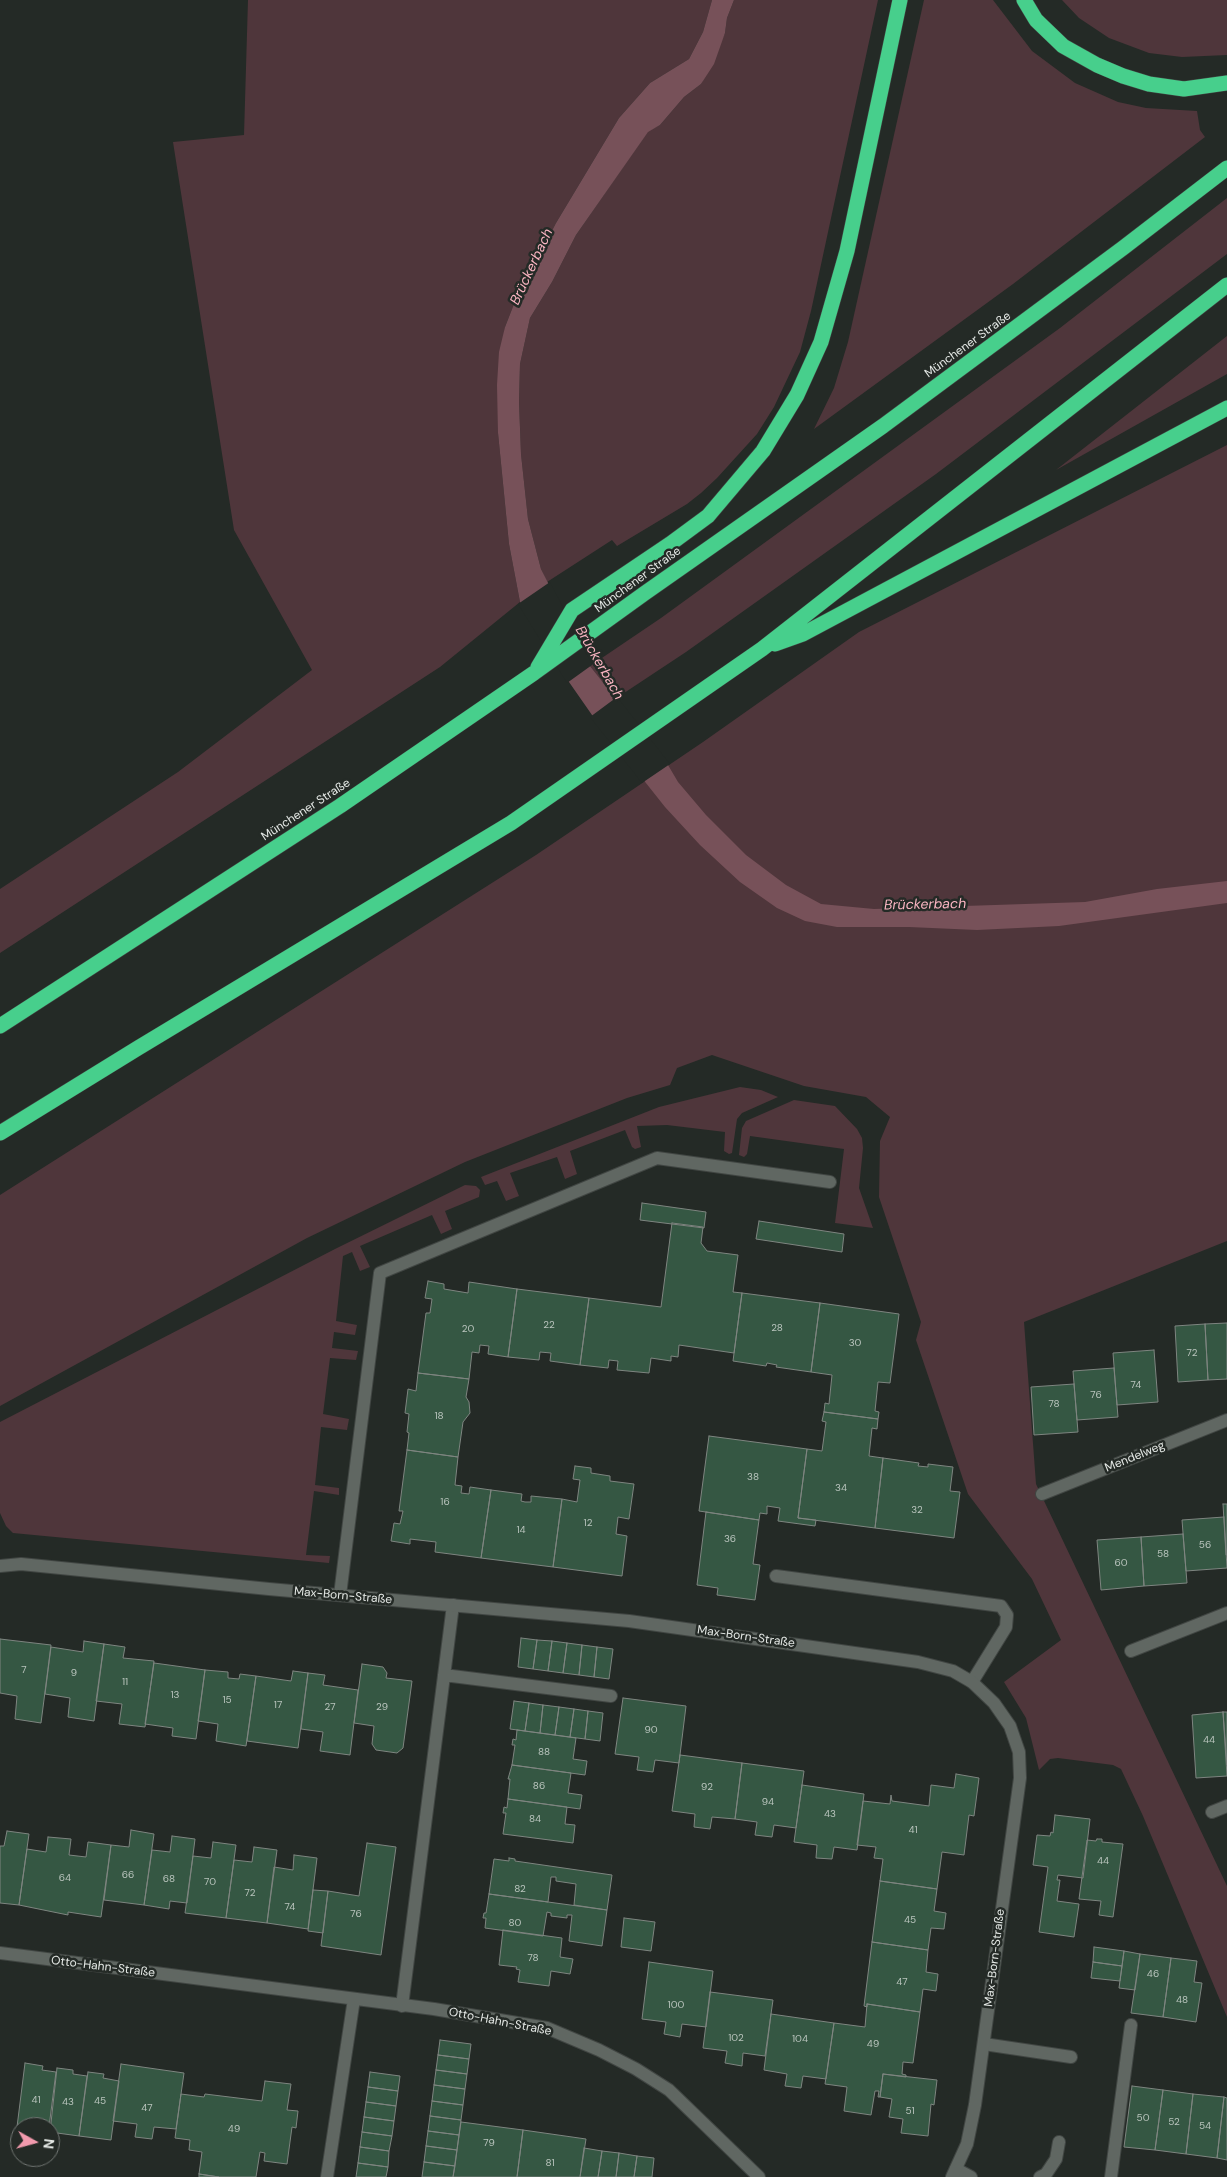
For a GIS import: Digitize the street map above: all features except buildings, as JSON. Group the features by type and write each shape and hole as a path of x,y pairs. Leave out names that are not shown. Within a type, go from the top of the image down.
{"highway":[{"path":"534,673 572,610 708,516 763,451 797,395 821,342 848,251 900,0"},
{"path":"1024,0 1036,20 1063,46 1097,65 1123,76 1149,84 1184,89 1227,83"},
{"name":"Münchener Straße","path":"0,1026 340,806 494,701 883,426 1123,248 1227,168"},
{"path":"0,1133 511,823 762,648 1227,285"},
{"path":"762,648 803,634 1227,408"}],"street":[{"path":"340,1596 380,1273 657,1158 830,1182"},
{"name":"Mendelweg","path":"1042,1494 1227,1420"},
{"name":"Max-Born-Straße","path":"0,1566 21,1564 340,1596 630,1621 918,1662 953,1672 972,1682 994,1703 1010,1726 1019,1752 1020,1778 975,2105 967,2144 954,2173"},
{"path":"776,1576 1001,1606 1007,1615 1006,1627 972,1682"},
{"path":"402,2006 453,1605"},
{"path":"1131,1651 1227,1613"},
{"path":"444,1675 611,1696"},
{"path":"1212,1812 1227,1806"},
{"name":"Otto-Hahn-Straße","path":"0,1953 460,2013 547,2028 599,2050 636,2069 669,2090 758,2177"},
{"path":"327,2177 354,1999"},
{"path":"1110,2177 1131,2025"},
{"path":"984,2044 1071,2057"},
{"path":"1040,2177 1046,2174 1056,2159 1060,2142"},
{"path":"954,2173 971,2177"}],"shaded area":[{"path":"248,0 712,0 703,32 689,59 650,83 619,118 556,223 514,304 505,327 498,433 509,544 520,602 440,667 0,953 0,889 178,772 312,670 234,530 173,142 244,135"},
{"path":"712,0 734,0 714,64 701,84 684,97 660,125 648,132 576,235 552,282 530,318 520,364 521,454 528,519 541,569 590,666 668,765 678,782 706,815 746,855 786,885 821,904 874,909 1085,902 1157,889 1227,881 1227,903 1059,926 977,930 909,927 837,927 805,921 777,908 740,882 700,845 665,807 592,715 569,682 520,602 509,544 498,433 497,385 499,352 505,327 514,304 556,223 619,118 650,83 689,59 703,32"},
{"path":"734,0 878,0 811,311 800,352 774,407 757,434 701,493 687,504 617,546 612,540 547,582 541,569 528,519 521,454 520,364 530,318 552,282 576,235 648,131 660,125 684,97 701,84 725,33 727,18"},
{"path":"924,0 993,0 1032,51 1075,83 1118,102 1146,108 1197,111 1200,130 1205,137 1013,284 814,429 834,388 848,342"},
{"path":"1062,0 1227,0 1227,55 1182,57 1149,53 1109,38 1079,18"},
{"path":"1227,198 1227,254 936,474 686,652 615,699 590,666 661,618 1060,328"},
{"path":"1227,336 1227,374 1056,470"},
{"path":"1227,445 1227,1241 1024,1322 1036,1484 1227,1886 1227,2017 1143,1816 1121,1769 1113,1765 1058,1758 1050,1759 1039,1770 1026,1718 1004,1682 1061,1640 1032,1579 968,1494 916,1340 921,1322 879,1197 880,1141 890,1117 866,1097 804,1086 712,1055 677,1068 670,1085 627,1098 465,1162 307,1238 0,1406 0,1195 536,855 703,742 859,632"},
{"path":"740,1087 761,1090 778,1097 742,1113 737,1119 732,1153 729,1154 724,1151 725,1132 667,1125 637,1126 641,1147 635,1149 632,1147 625,1130 570,1151 577,1174 565,1179 557,1157 510,1173 519,1196 506,1201 497,1181 485,1185 481,1177 659,1107"},
{"path":"794,1100 835,1106 857,1129 862,1138 863,1148 859,1188 873,1228 835,1223 844,1149 750,1136 747,1154 744,1157 739,1155 742,1128 746,1121"},
{"path":"465,1185 476,1186 480,1190 479,1197 445,1211 452,1229 441,1234 432,1215 360,1246 370,1267 360,1271 352,1252 343,1256 336,1321 357,1325 355,1335 334,1332 332,1348 358,1351 356,1360 330,1358 323,1414 349,1419 347,1430 321,1427 315,1485 339,1488 339,1495 314,1491 306,1555 330,1556 329,1563 13,1533 6,1526 0,1513 0,1422 335,1249"}],"pier":[{"path":"550,582 592,665 567,683 518,604"},
{"path":"617,697 670,764 642,783 590,717"}],"water label":[{"name":"Brückerbach","path":"532,267"},
{"name":"Brückerbach","path":"599,663"},
{"name":"Brückerbach","path":"925,905"}]}
